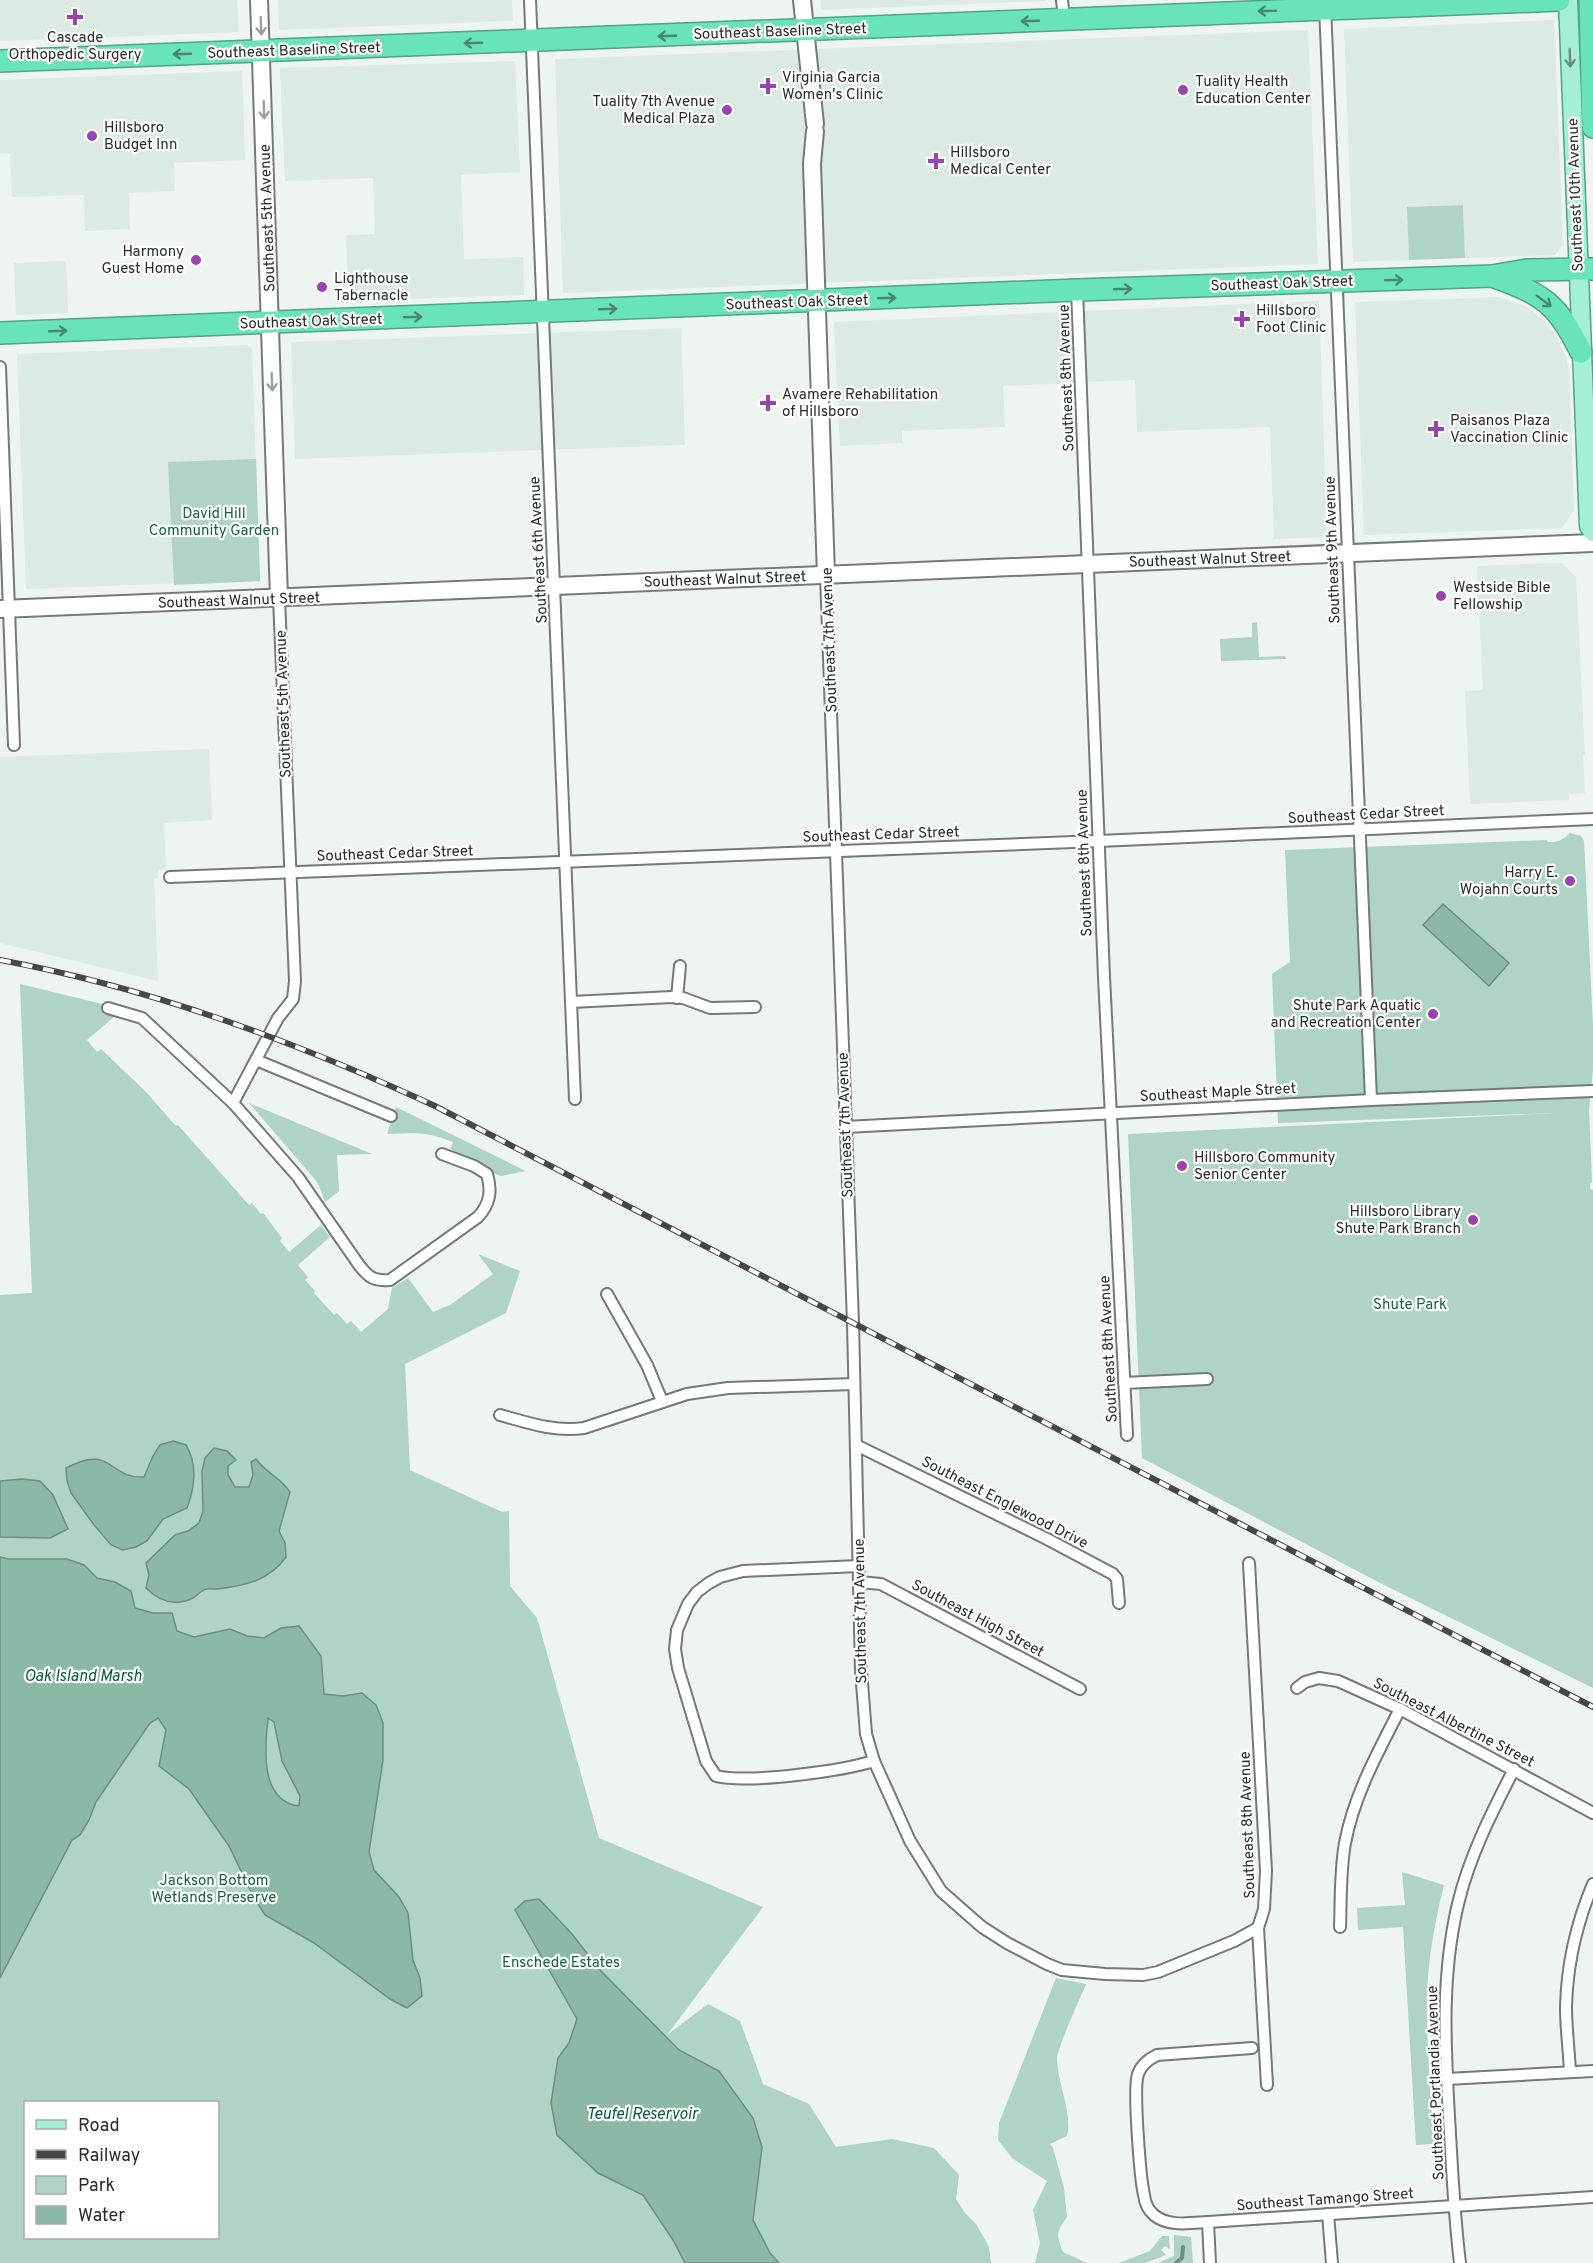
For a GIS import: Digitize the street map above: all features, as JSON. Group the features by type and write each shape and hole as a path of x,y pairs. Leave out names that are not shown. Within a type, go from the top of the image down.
{"highway":[{"name":"Southeast Baseline Street","path":"0,61 805,29 1063,10 1559,0"},
{"name":"Southeast 10th Avenue","path":"1590,0 1593,127"},
{"name":"Southeast Oak Street","path":"0,333 1077,290 1492,276 1527,270 1586,269"},
{"path":"1492,276 1531,292 1548,303 1566,323 1581,352"}],"main road":[{"name":"Southeast 10th Avenue","path":"1568,0 1586,269 1581,352 1589,526 1593,532"}],"street":[{"name":"Southeast 5th Avenue","path":"233,1103 278,1018 293,999 295,981 279,598 259,0"},
{"name":"Southeast 6th Avenue","path":"530,0 575,1099"},
{"name":"Southeast 7th Avenue","path":"802,0 815,128 812,164 856,1445 862,1707 866,1734 874,1761 910,1841 932,1878 955,1905 1007,1943 1047,1964 1062,1970 1083,1973 1127,1975 1158,1972 1234,1941 1258,1928"},
{"name":"Southeast 9th Avenue","path":"1325,5 1371,1100"},
{"name":"Southeast 8th Avenue","path":"1077,290 1110,1113 1127,1435"},
{"path":"0,367 5,609 14,745"},
{"name":"Southeast Walnut Street","path":"5,609 1593,543"},
{"name":"Southeast Cedar Street","path":"170,877 1099,841 1593,819"},
{"path":"677,998 680,966"},
{"path":"572,1002 677,998 710,1008 755,1007"},
{"path":"108,1008 142,1018 233,1103 298,1177 359,1265 374,1280 390,1280 478,1217 486,1208 490,1199 487,1174 474,1166 442,1154"},
{"path":"256,1060 391,1116"},
{"name":"Southeast Maple Street","path":"845,1127 1593,1091"},
{"path":"607,1294 647,1365 662,1401"},
{"path":"1124,1383 1207,1379"},
{"path":"500,1415 553,1429 569,1430 584,1428 687,1394 728,1388 854,1384"},
{"name":"Southeast Englewood Drive","path":"856,1445 1113,1574 1117,1579 1119,1603"},
{"name":"Southeast 8th Avenue","path":"1249,1563 1266,1871 1264,1909 1258,1928 1267,2085"},
{"path":"859,1566 743,1571 720,1577 697,1592 688,1604 677,1630 675,1649 678,1668 706,1761 716,1776 728,1779 770,1776 837,1769 874,1761"},
{"name":"Southeast High Street","path":"859,1582 881,1584 1080,1689"},
{"name":"Southeast Albertine Street","path":"1297,1688 1305,1682 1320,1678 1338,1681 1400,1709 1593,1813"},
{"path":"1340,1927 1340,1880 1345,1843 1356,1800 1400,1709"},
{"name":"Southeast Portlandia Avenue","path":"1460,2263 1447,2079 1444,2006 1447,1961 1456,1912 1471,1860 1514,1769"},
{"path":"1570,2072 1566,2009 1568,1988 1575,1942 1593,1884"},
{"name":"Southeast Tamango Street","path":"1252,2048 1157,2055 1139,2071 1136,2082 1143,2192 1148,2209 1159,2219 1178,2224 1593,2197"},
{"path":"1447,2079 1593,2070"},
{"path":"1328,2214 1332,2263"},
{"path":"1208,2222 1210,2263"}],"shaded area":[{"path":"0,0 237,0 239,32 0,41"},
{"path":"278,0 512,0 513,21 279,30"},
{"path":"821,0 1046,0 1046,1 821,10"},
{"path":"1554,20 1563,245 1555,255 1465,258 1463,205 1407,207 1409,260 1353,262 1344,29"},
{"name":"Hillsboro Medical Center","path":"1308,30 1318,264 563,293 555,59"},
{"path":"515,61 520,172 461,175 464,259 523,257 524,295 349,301 346,235 375,234 373,178 285,181 280,68"},
{"path":"242,71 245,160 174,163 175,191 129,193 130,229 85,231 84,195 12,197 10,153 0,153 0,80"},
{"path":"66,261 68,313 16,315 14,263"},
{"path":"1498,297 1524,305 1542,318 1556,335 1566,357 1569,370 1574,510 1562,528 1364,535 1355,302"},
{"path":"1319,301 1327,537 1274,539 1270,427 1137,432 1135,380 1003,386 1005,427 902,431 902,443 840,446 834,322"},
{"path":"681,328 685,445 295,459 291,342"},
{"path":"247,345 252,349 260,580 26,589 17,354"},
{"path":"1562,563 1576,577 1585,793 1569,794 1569,800 1470,804 1465,691 1483,690 1477,566"},
{"path":"209,749 212,820 164,823 166,869 158,870 158,878 154,878 158,981 0,943 0,757"}],"green space":[{"path":"1463,205 1465,258 1409,260 1407,207"},
{"name":"David Hill Community Garden","path":"256,459 260,581 174,585 168,462"},
{"path":"1257,622 1259,657 1285,656 1286,659 1221,661 1220,639 1252,637 1252,623"},
{"name":"Shute Park","path":"1570,833 1581,836 1584,841 1593,1026 1593,1070 1589,1110 1592,1182 1590,1189 1593,1190 1593,1688 1382,1584 1142,1458 1128,1134 1556,1113 1278,1123 1272,974 1290,962 1285,850 1547,840 1551,842 1562,839"},
{"path":"20,984 123,1009 87,1040 97,1052 101,1049 146,1092 249,1205 252,1203 261,1214 263,1213 282,1238 280,1241 289,1252 321,1225 330,1237 298,1265 308,1277 305,1280 315,1291 314,1293 334,1315 337,1313 347,1324 351,1321 361,1332 388,1309 392,1288 408,1278 433,1312 450,1305 493,1274 478,1254 520,1271 506,1313 405,1364 410,1470 502,1512 509,1511 510,1586 537,1618 599,1838 763,1907 667,2035 708,2004 740,2021 763,2084 809,2104 836,2147 892,2139 934,2148 959,2175 956,2199 976,2224 989,2247 991,2263 0,2263 0,1295 32,1293","holes":["666,2038 679,2050 719,2071 757,2178 755,2204"]},
{"path":"249,1103 372,1154 337,1155 339,1191 325,1202 313,1177"},
{"path":"396,1107 526,1171 501,1176 492,1173 484,1164 453,1152 451,1148 453,1142 444,1138 420,1134 387,1134"},
{"path":"1402,1872 1444,1885 1432,1940 1427,1995 1434,2144 1416,2145 1403,1927 1358,1930 1357,1908 1405,1905"},
{"path":"1056,1978 1086,1984 1057,2058 1068,2118 1067,2136 1050,2144 1064,2188 1067,2217 1059,2230 1059,2241 1063,2252 1087,2263 1035,2263 1040,2243 1033,2210 1047,2181 1012,2158 998,2140 999,2123"},
{"path":"1174,2235 1191,2237 1193,2263 1158,2263 1174,2256"},
{"path":"1162,2236 1169,2236 1170,2249 1165,2246 1161,2250 1166,2255 1145,2263 1119,2263 1150,2251"}],"water":[{"path":"1443,904 1509,963 1489,986 1423,925"},
{"path":"173,1441 186,1445 194,1468 192,1492 187,1508 163,1519 147,1541 136,1547 123,1550 111,1545 71,1493 66,1468 81,1461 102,1460 123,1473 144,1477 160,1445"},
{"path":"214,1448 227,1451 236,1460 228,1466 228,1475 235,1487 249,1487 253,1475 251,1462 256,1459 290,1492 279,1531 285,1543 286,1557 280,1565 256,1580 237,1586 205,1589 186,1601 168,1601 156,1596 146,1588 149,1575 146,1563 175,1535 188,1531 199,1523 203,1511 202,1471 205,1458"},
{"path":"22,1479 40,1481 53,1495 68,1529 50,1538 0,1537 0,1481"},
{"name":"Oak Island Marsh","path":"0,1557 67,1559 84,1565 97,1578 115,1582 131,1591 135,1608 153,1613 172,1613 177,1631 194,1637 230,1629 247,1636 264,1638 281,1628 299,1626 321,1656 324,1694 343,1696 362,1693 376,1705 383,1723 383,1760 369,1852 374,1870 399,1897 408,1913 413,1960 420,1978 422,1996 407,2008 390,1999 314,1943 265,1915 255,1900 229,1846 189,1789 159,1766 166,1730 158,1718 150,1723 96,1802 80,1835 72,1840 0,1978","holes":["268,1718 274,1722 282,1761 300,1796 299,1806 286,1802 277,1794 267,1771"]},
{"name":"Teufel Reservoir","path":"539,1899 572,1934 600,1970 679,2050 719,2071 753,2118 762,2147 753,2220 770,2253 779,2263 685,2263 673,2240 643,2195 598,2173 557,2135 551,2103 558,2058 569,2043 577,2019 515,1910 525,1901"}],"waterway":[{"path":"1176,2263 1182,2258 1183,2247"}],"railway":[{"path":"0,960 112,986 222,1020 330,1060 435,1106 1593,1707"}],"place":[{"name":"Cascade Orthopedic Surgery","path":"75,17"},
{"name":"Virginia Garcia Women's Clinic","path":"768,86"},
{"name":"Tuality Health Education Center","path":"1183,90"},
{"name":"Tuality 7th Avenue Medical Plaza","path":"727,110"},
{"name":"Hillsboro Budget Inn","path":"92,136"},
{"name":"Hillsboro Medical Center","path":"936,161"},
{"name":"Harmony Guest Home","path":"196,260"},
{"name":"Lighthouse Tabernacle","path":"322,287"},
{"name":"Hillsboro Foot Clinic","path":"1242,319"},
{"name":"Avamere Rehabilitation of Hillsboro","path":"768,403"},
{"name":"Paisanos Plaza Vaccination Clinic","path":"1436,429"},
{"name":"Westside Bible Fellowship","path":"1441,596"},
{"name":"Harry E. Wojahn Courts","path":"1570,881"},
{"name":"Shute Park Aquatic and Recreation Center","path":"1433,1014"},
{"name":"Hillsboro Community Senior Center","path":"1182,1166"},
{"name":"Hillsboro Library Shute Park Branch","path":"1473,1220"}],"park label":[{"name":"Jackson Bottom Wetlands Preserve","path":"214,1888"},
{"name":"Enschede Estates","path":"561,1962"}]}
